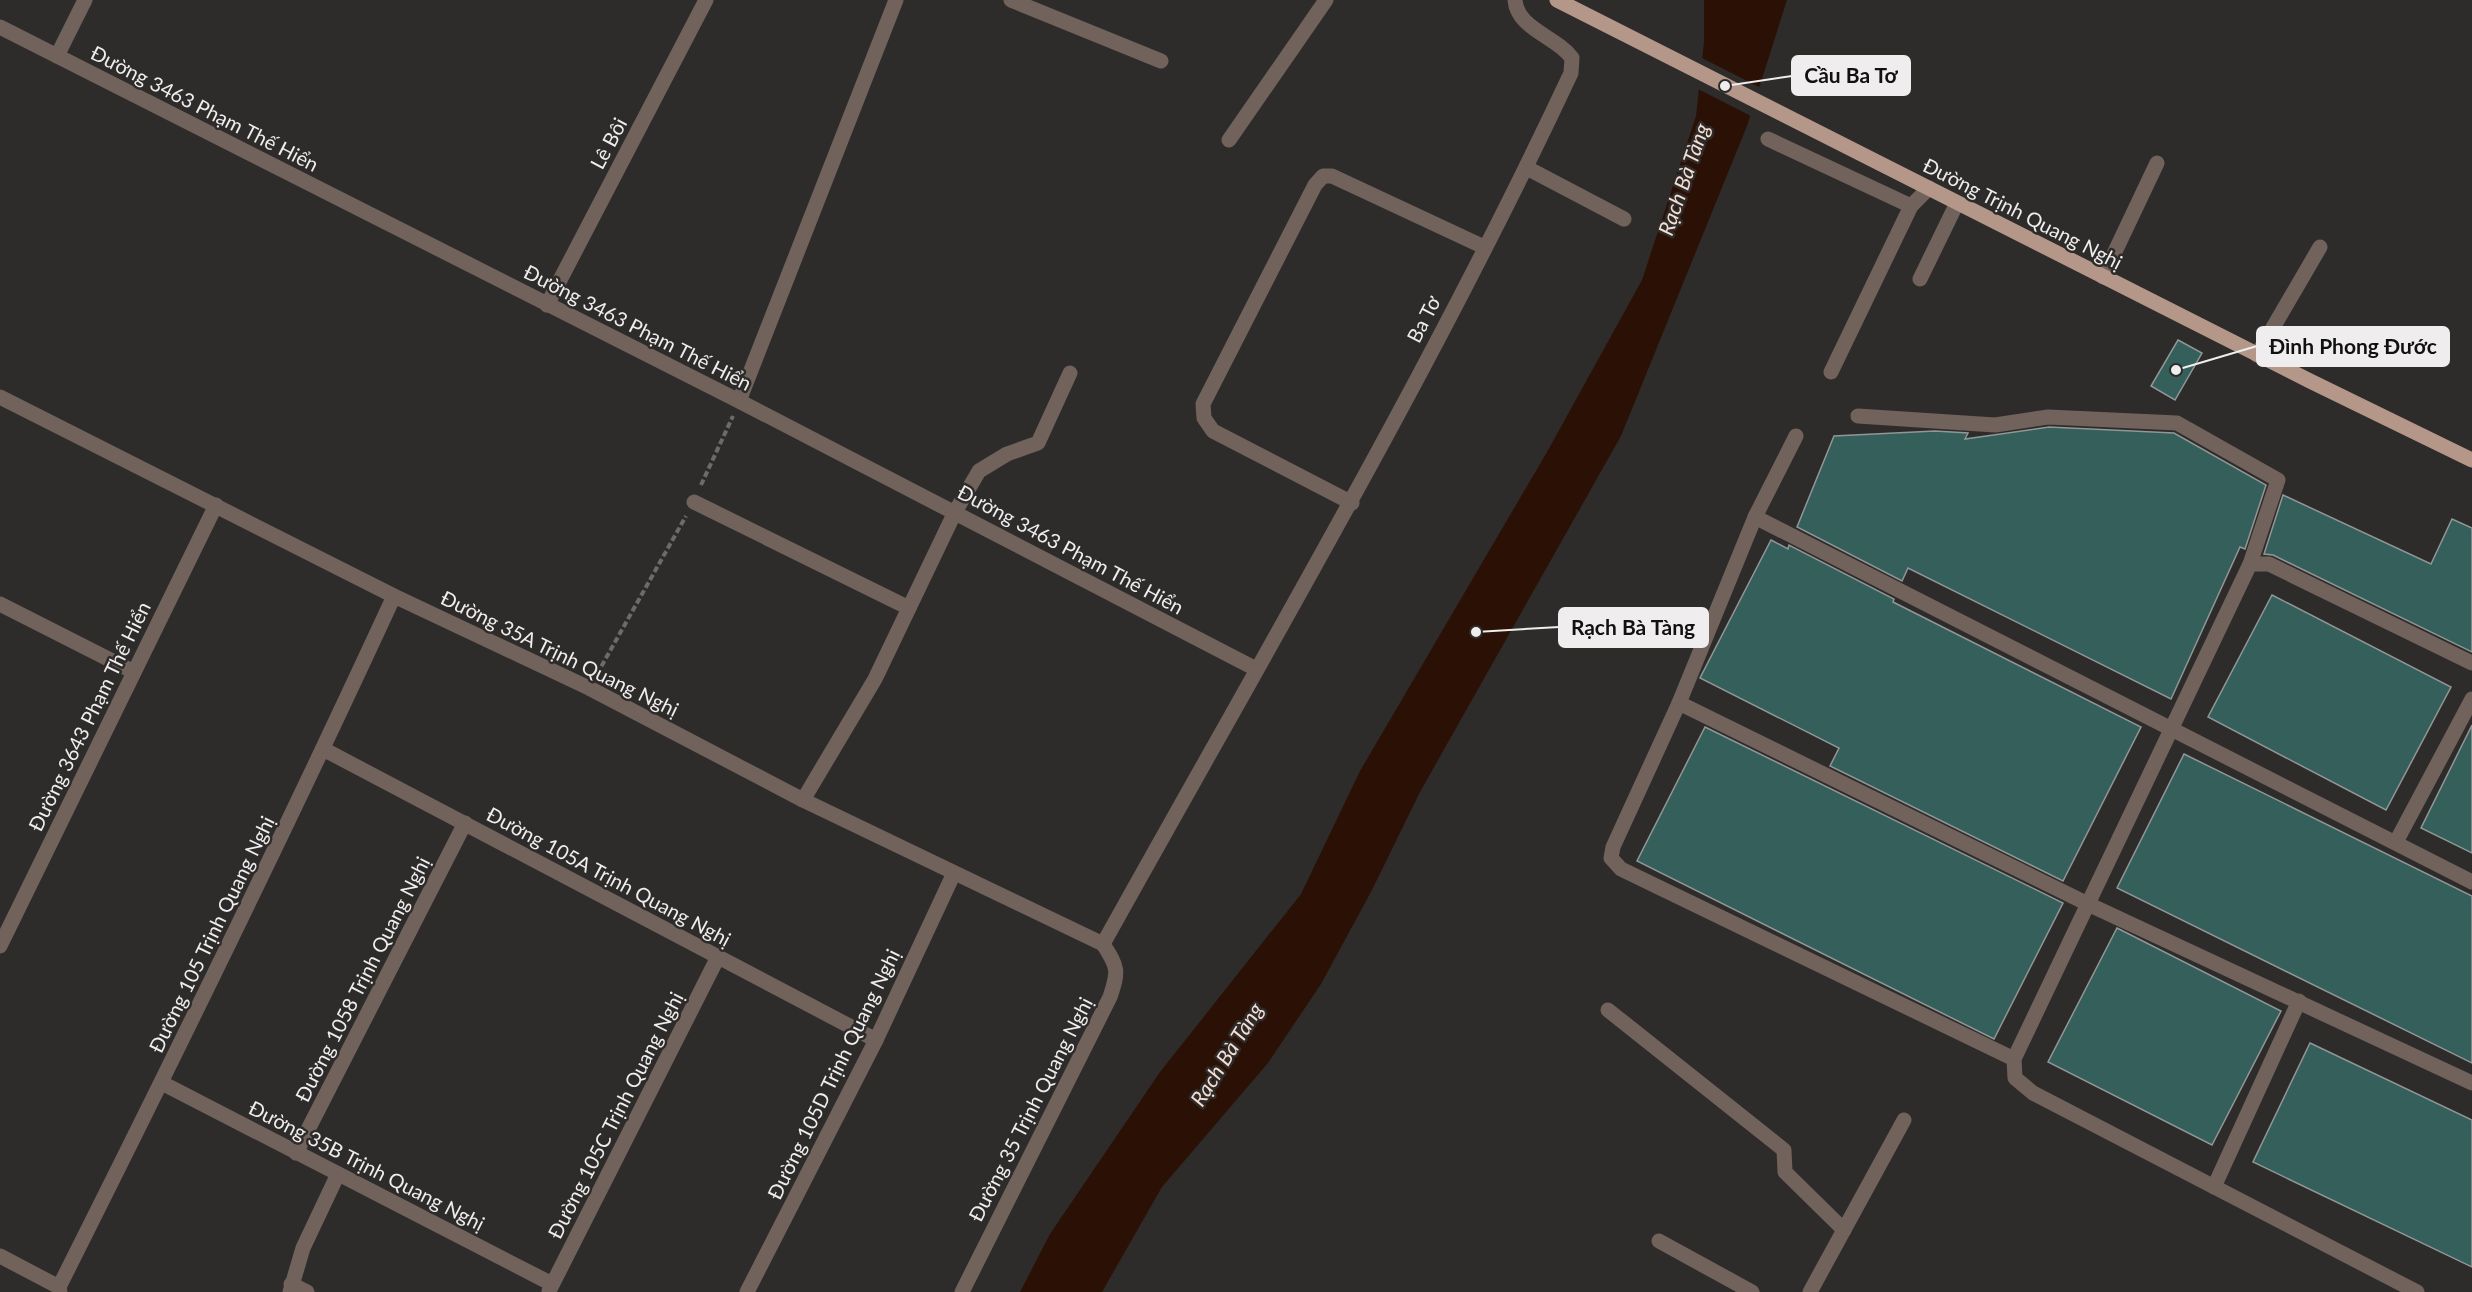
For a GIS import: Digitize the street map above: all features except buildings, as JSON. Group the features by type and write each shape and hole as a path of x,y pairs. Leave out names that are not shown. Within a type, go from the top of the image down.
{"main road":[{"name":"Đường Trịnh Quang Nghị","path":"1557,0 2257,355 2472,460"}],"street":[{"path":"57,56 85,0"},
{"name":"Lê Bôi","path":"547,305 706,0"},
{"path":"739,401 821,185 896,0"},
{"path":"1011,0 1161,61"},
{"path":"1229,140 1326,0"},
{"name":"Ba Tơ","path":"1103,944 1256,669 1352,503 1527,168 1573,65 1572,58 1566,49 1520,18 1515,0"},
{"name":"Đường 3463 Phạm Thế Hiển","path":"0,27 739,401 1256,669"},
{"path":"1768,139 1911,206"},
{"path":"2103,277 2157,162"},
{"path":"1527,168 1624,219"},
{"path":"1352,503 1213,431 1204,418 1203,404 1316,185 1323,176 1332,176 1484,248"},
{"path":"1831,372 1911,206 1929,188"},
{"path":"1920,279 1957,203"},
{"path":"2257,355 2320,247"},
{"path":"803,800 874,679 955,512 979,471 1006,453 1038,443 1070,373"},
{"name":"Đường 35A Trịnh Quang Nghị","path":"0,397 394,596 589,688 803,800 1103,944"},
{"path":"1858,416 1995,425 2048,417 2177,423 2278,480 2250,564 2090,904 2014,1059 2015,1078 2033,1093 2417,1292"},
{"path":"1796,436 1755,517 1679,703 1613,846 1611,858 1621,868 2014,1059"},
{"path":"694,502 909,608"},
{"name":"Đường 3643 Phạm Thế Hiển","path":"0,946 216,505"},
{"path":"1755,517 2472,882"},
{"path":"2250,564 2270,564 2472,663"},
{"name":"Đường 105 Trịnh Quang Nghị","path":"60,1290 323,749 394,596"},
{"path":"0,604 134,672"},
{"path":"2396,842 2472,699"},
{"path":"1679,703 2090,904 2472,1083"},
{"name":"Đường 105A Trịnh Quang Nghị","path":"323,749 876,1040"},
{"name":"Đường 1058 Trịnh Quang Nghị","path":"296,1154 465,824"},
{"name":"Đường 105D Trịnh Quang Nghị","path":"747,1292 876,1040 954,873"},
{"name":"Đường 35 Trịnh Quang Nghị","path":"962,1292 1110,997 1117,977 1116,964 1103,944"},
{"name":"Đường 105C Trịnh Quang Nghị","path":"550,1288 718,957"},
{"path":"2214,1187 2299,1001"},
{"path":"1608,1010 1784,1150 1785,1172 1844,1230"},
{"name":"Đường 35B Trịnh Quang Nghị","path":"162,1083 296,1154 339,1174 550,1288"},
{"path":"1810,1292 1904,1120"},
{"path":"307,1292 290,1288 303,1248 339,1174"},
{"path":"1659,1241 1752,1292"},
{"path":"0,1256 60,1290"}],"path":[{"path":"589,688 694,502 739,401"}],"water":[{"name":"Rạch Bà Tàng","path":"1704,0 1787,0 1747,126 1621,436 1420,792 1372,890 1321,984 1268,1063 1162,1187 1102,1292 1020,1292 1050,1234 1160,1072 1301,894 1360,771 1547,452 1642,280 1696,116 1704,42"}],"pier":[{"path":"1700,57 1763,89 1753,117 1696,88"}],"place":[{"name":"Cầu Ba Tơ","path":"1725,86"},
{"name":"Đình Phong Đước","path":"2176,370"},
{"name":"Rạch Bà Tàng","path":"1476,632"}]}
